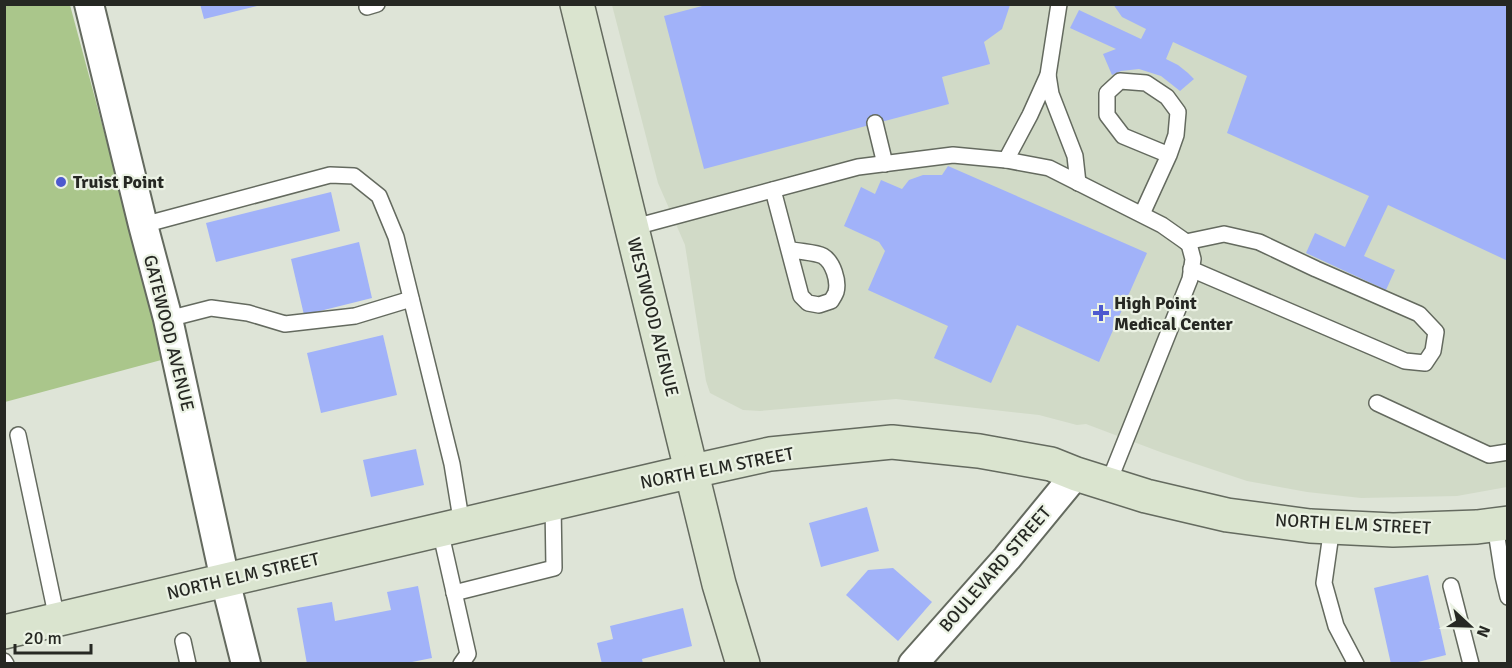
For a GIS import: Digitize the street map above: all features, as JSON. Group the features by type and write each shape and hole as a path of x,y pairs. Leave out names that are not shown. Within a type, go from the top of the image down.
{"street":[{"name":"GATEWOOD AVENUE","path":"89,4 142,225 168,319 225,580 246,663"},
{"name":"WESTWOOD AVENUE","path":"578,4 719,584 742,663"},
{"name":"NORTH ELM STREET","path":"4,632 770,454 892,442 980,451 1051,464 1146,496 1227,515 1310,526 1393,530 1501,524"},
{"name":"BOULEVARD STREET","path":"913,663 1007,558 1076,474"}],"lane":[{"path":"1006,160 1048,75 1059,4"},
{"path":"1048,75 1051,94 1075,156 1078,183"},
{"path":"1142,214 1169,155 1176,135 1178,112 1167,97 1146,83 1120,81 1107,93 1107,115 1123,136 1169,155"},
{"path":"875,123 885,164"},
{"path":"631,228 858,167 953,155 1006,160 1049,168 1142,214 1189,244 1193,259 1190,279 1108,484"},
{"path":"142,225 330,175 354,176 379,196 396,237 452,464 451,527 454,593 468,654 461,663"},
{"path":"773,189 789,249"},
{"path":"1186,242 1224,234 1259,242 1419,314 1436,332 1433,351 1425,363 1405,361 1191,269"},
{"path":"168,319 211,308 248,314 285,324 355,316 411,299"},
{"path":"1377,403 1489,455 1508,452"},
{"path":"18,435 57,619"},
{"path":"454,593 554,568 553,503"},
{"path":"1501,524 1503,576 1508,597"},
{"path":"1332,527 1324,583 1336,626 1356,663"},
{"path":"1451,586 1471,663"},
{"path":"183,641 188,663"}],"shaded area":[{"name":"High Point Medical Center","path":"612,5 1507,5 1507,487 1457,496 1361,498 1307,492 1247,481 1086,424 1077,425 1039,415 896,399 760,411 743,410 710,393 706,381 685,245 658,183"}],"green space":[{"name":"Truist Point","path":"5,5 70,5 165,359 5,402"}],"building":[{"path":"200,4 261,4 261,5 204,19"},
{"path":"1113,4 1508,4 1508,261 1388,205 1364,256 1395,270 1386,290 1306,253 1315,233 1345,247 1369,196 1227,133 1247,76 1173,42 1166,59 1178,65 1194,79 1180,91 1161,76 1139,69 1121,71 1112,75 1103,54 1116,49 1070,28 1079,10 1141,39 1146,29 1122,17"},
{"path":"706,5 1010,5 1002,29 984,42 990,64 942,77 949,104 704,169 664,16"},
{"path":"948,166 1147,253 1099,362 1017,325 991,383 934,358 948,326 868,290 885,251 879,242 844,226 861,187 875,194 881,180 902,189 909,180 923,175 942,175"},
{"path":"331,192 340,231 216,262 206,223"},
{"path":"359,242 372,298 304,315 291,259"},
{"path":"383,335 397,395 321,413 307,353"},
{"path":"416,449 424,485 371,497 363,460"},
{"path":"867,507 879,551 821,567 809,523"},
{"path":"893,568 932,602 898,641 846,595 868,570"},
{"path":"1428,575 1446,655 1410,664 1391,664 1374,588"},
{"path":"418,586 432,658 402,664 307,664 297,608 332,602 335,621 391,610 387,592"},
{"path":"683,608 692,646 642,659 643,664 602,664 597,643 613,639 610,626"}],"place":[{"name":"Truist Point","path":"61,182"},
{"name":"High Point Medical Center","path":"1101,313"}]}
